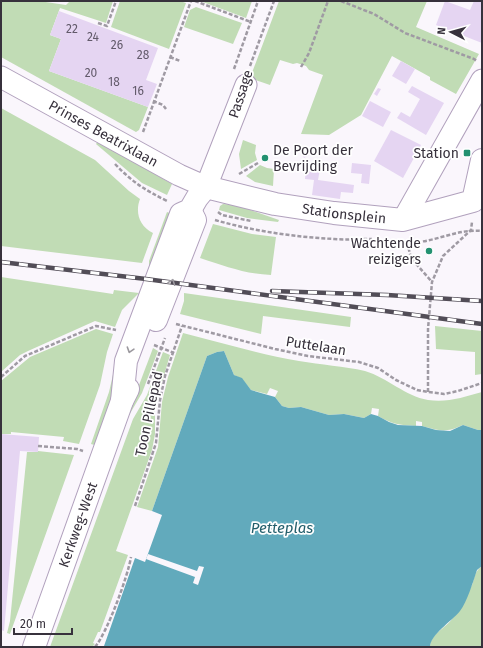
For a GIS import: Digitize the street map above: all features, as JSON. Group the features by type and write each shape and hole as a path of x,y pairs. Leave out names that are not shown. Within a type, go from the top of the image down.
{"street":[{"path":"402,231 480,71"},
{"name":"Prinses Beatrixlaan","path":"1,77 172,171 206,187"},
{"name":"Passage","path":"206,187 246,85"},
{"path":"477,202 482,160"},
{"name":"Stationsplein","path":"206,187 275,204 334,213 402,231 477,202"},
{"name":"Kerkweg-West","path":"141,341 181,214 190,210 206,187"},
{"name":"Kerkweg-West","path":"34,647 122,401 126,361 157,318 195,220 190,210"}],"path":[{"path":"98,23 107,26 116,1"},
{"path":"140,138 191,1"},
{"path":"195,1 251,22"},
{"name":"Passage","path":"246,85 246,76 274,1"},
{"path":"301,67 309,53 328,1"},
{"path":"341,1 374,14 405,34 474,59 480,71"},
{"path":"170,57 180,60"},
{"path":"153,101 163,105 166,108"},
{"path":"190,210 211,219 260,230 333,239 374,239"},
{"path":"407,242 415,243 471,230 482,231"},
{"path":"428,392 428,329 432,282 443,256 471,230"},
{"path":"402,231 407,242 411,258 432,282"},
{"name":"Puttelaan","path":"157,318 182,326 275,349 308,356 360,362 378,368 396,380 417,390 444,394 482,383"},
{"path":"1,377 25,356 96,326 116,331 174,353"},
{"name":"Toon Pillepad","path":"135,506 156,443 160,400 182,326"},
{"path":"38,446 77,449 86,452"},
{"path":"95,647 112,613 131,557"}],"green space":[{"path":"1,1 39,1 66,5 70,1 113,1 106,23 60,8 50,35 61,39 49,71 148,107 139,130 136,132 1,57"},
{"path":"120,1 180,1 186,3 169,49 111,27"},
{"path":"200,1 252,1 246,18"},
{"path":"279,1 427,1 416,27 479,54 456,94 430,80 430,77 392,56 361,115 329,135 301,134 323,75 309,70 306,66 280,60 270,85 250,78"},
{"path":"196,7 242,23 233,44 184,27 190,10"},
{"path":"1,108 95,160 140,199 138,209 139,218 144,227 153,233 142,263 1,246"},
{"path":"243,140 256,145 255,153 257,160 241,169 239,154"},
{"path":"98,141 172,184 167,195 142,183 96,144"},
{"path":"260,165 274,169 273,186 255,182 246,176"},
{"path":"223,204 236,205 279,220 278,222 247,218 219,210 220,206"},
{"path":"167,212 174,215 151,272 149,261"},
{"path":"213,224 252,234 276,237 271,275 227,267 200,258"},
{"path":"1,277 113,294 114,290 139,293 122,310 115,327 95,321 20,355 1,372"},
{"path":"184,293 351,317 350,327 263,316 261,334 180,314 184,301"},
{"path":"435,326 482,331 482,374 475,375 475,352 436,349"},
{"path":"96,329 113,334 107,352 100,385 79,444 63,441 64,437 11,432 11,434 1,434 1,381 30,357"},
{"path":"183,333 284,358 365,371 412,395 428,400 449,400 482,392 482,430 463,425 452,429 439,430 422,426 422,422 416,421 416,426 400,425 387,421 378,416 379,409 372,408 371,414 364,418 344,414 329,415 301,407 289,408 282,406 275,397 278,391 270,388 267,394 251,390 242,379 234,375 224,351 217,352 207,356 152,511 137,507 158,447 162,402 168,377"},
{"path":"153,348 158,351 142,393 127,417"},
{"path":"163,352 170,355 155,410 155,434 152,450 116,551 128,555 100,632 98,632 93,643 95,644 92,647 50,647 133,419 147,395"},
{"path":"116,362 121,363 98,446 91,444 109,392"},
{"path":"38,451 74,455 10,634 7,633 10,621 27,452"},
{"path":"482,566 482,647 430,647 435,635 450,622 458,611 472,585 476,573"}],"water":[{"name":"Petteplas","path":"224,351 234,375 242,378 251,390 275,397 282,406 289,408 301,407 329,415 344,414 364,418 371,414 398,425 422,426 436,430 450,431 463,425 482,430 482,566 477,570 470,592 463,607 437,633 431,642 430,647 104,646 135,558 145,562 162,515 152,511 207,356"}],"pier":[{"path":"148,554 197,571 199,566 204,567 198,585 193,583 195,577 146,559"}],"building":[{"path":"445,1 470,10 474,1 482,1 482,43 436,25"},
{"path":"59,11 158,48 146,80 157,84 148,107 49,71 61,39 50,35"},
{"path":"401,61 415,69 406,84 392,76"},
{"path":"412,86 444,103 426,135 397,118 401,112 410,117 420,99 408,92"},
{"path":"378,88 381,89 377,96 374,94"},
{"path":"370,101 391,112 383,127 362,116"},
{"path":"391,130 421,145 403,178 374,161"},
{"path":"307,151 309,155 304,158 302,154"},
{"path":"352,163 371,165 369,184 361,183 362,174 351,173"},
{"path":"306,167 320,169 318,180 354,185 353,193 341,192 340,199 312,195 314,180 305,179"},
{"path":"1,434 39,437 38,452 20,451 4,631 1,630"}],"railway":[{"path":"1,262 146,279 482,324"},
{"path":"272,291 387,295 482,301"}],"place":[{"name":"Station","path":"467,153"},
{"name":"De Poort der Bevrijding","path":"265,158"},
{"name":"Wachtende reizigers","path":"429,251"}]}
